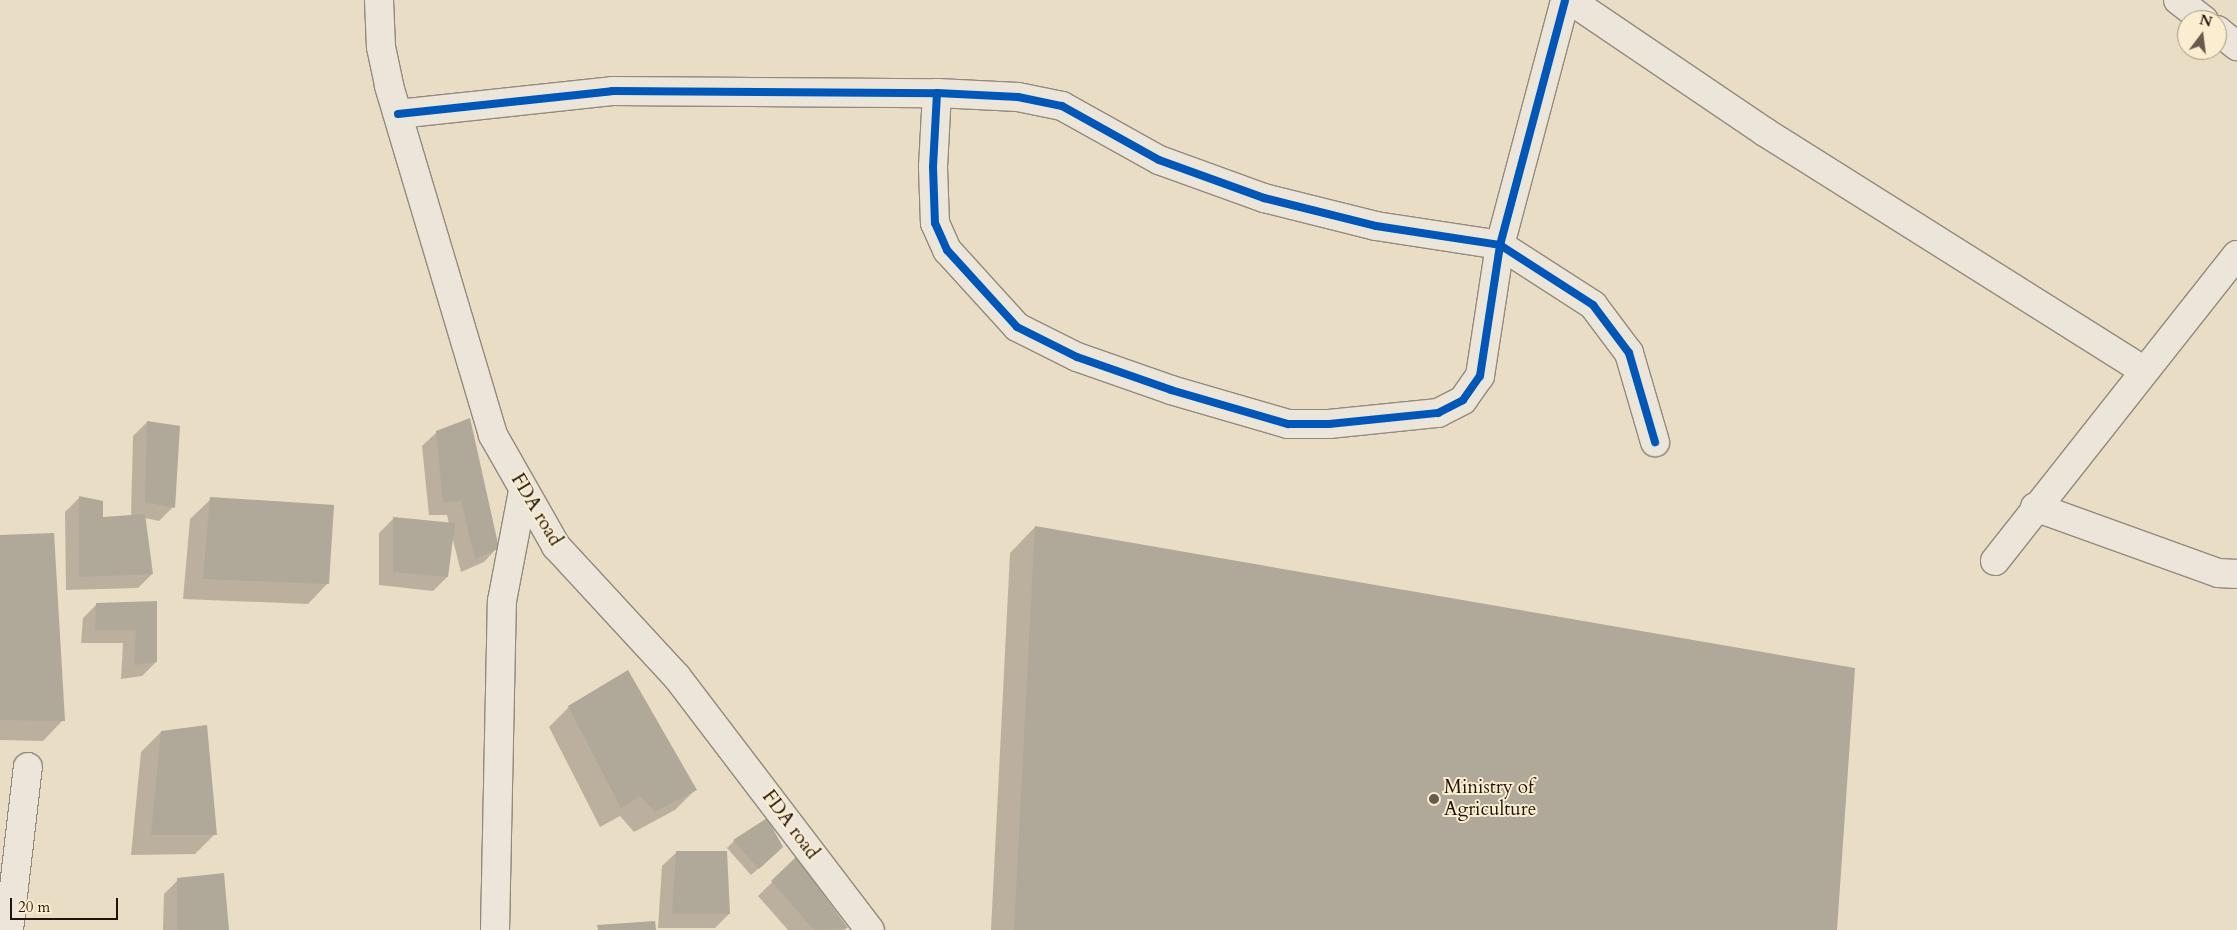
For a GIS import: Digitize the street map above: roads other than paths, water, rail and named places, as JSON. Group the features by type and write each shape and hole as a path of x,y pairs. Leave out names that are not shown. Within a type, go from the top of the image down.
{"street":[{"path":"937,93 933,167 935,224 947,250 1017,327 1076,357 1171,390 1288,424 1329,424 1438,413 1463,400 1480,376 1500,245 1565,0"},
{"path":"1570,0 1765,132 2144,372"},
{"path":"2178,0 2191,10"},
{"name":"FDA road","path":"373,2 381,47 398,114 494,435 523,491 556,546 677,677 870,930"},
{"path":"2227,38 2237,46"},
{"path":"398,114 612,91 937,93 1018,97 1062,106 1160,160 1264,198 1376,226 1500,245 1593,305 1629,353 1655,442"},
{"path":"1995,561 2035,507 2237,255"},
{"path":"495,930 502,601 523,491"},
{"path":"2035,507 2218,573 2237,574"},
{"path":"9,930 28,767"}],"place":[{"name":"Ministry of Agriculture","path":"1434,799"}]}
